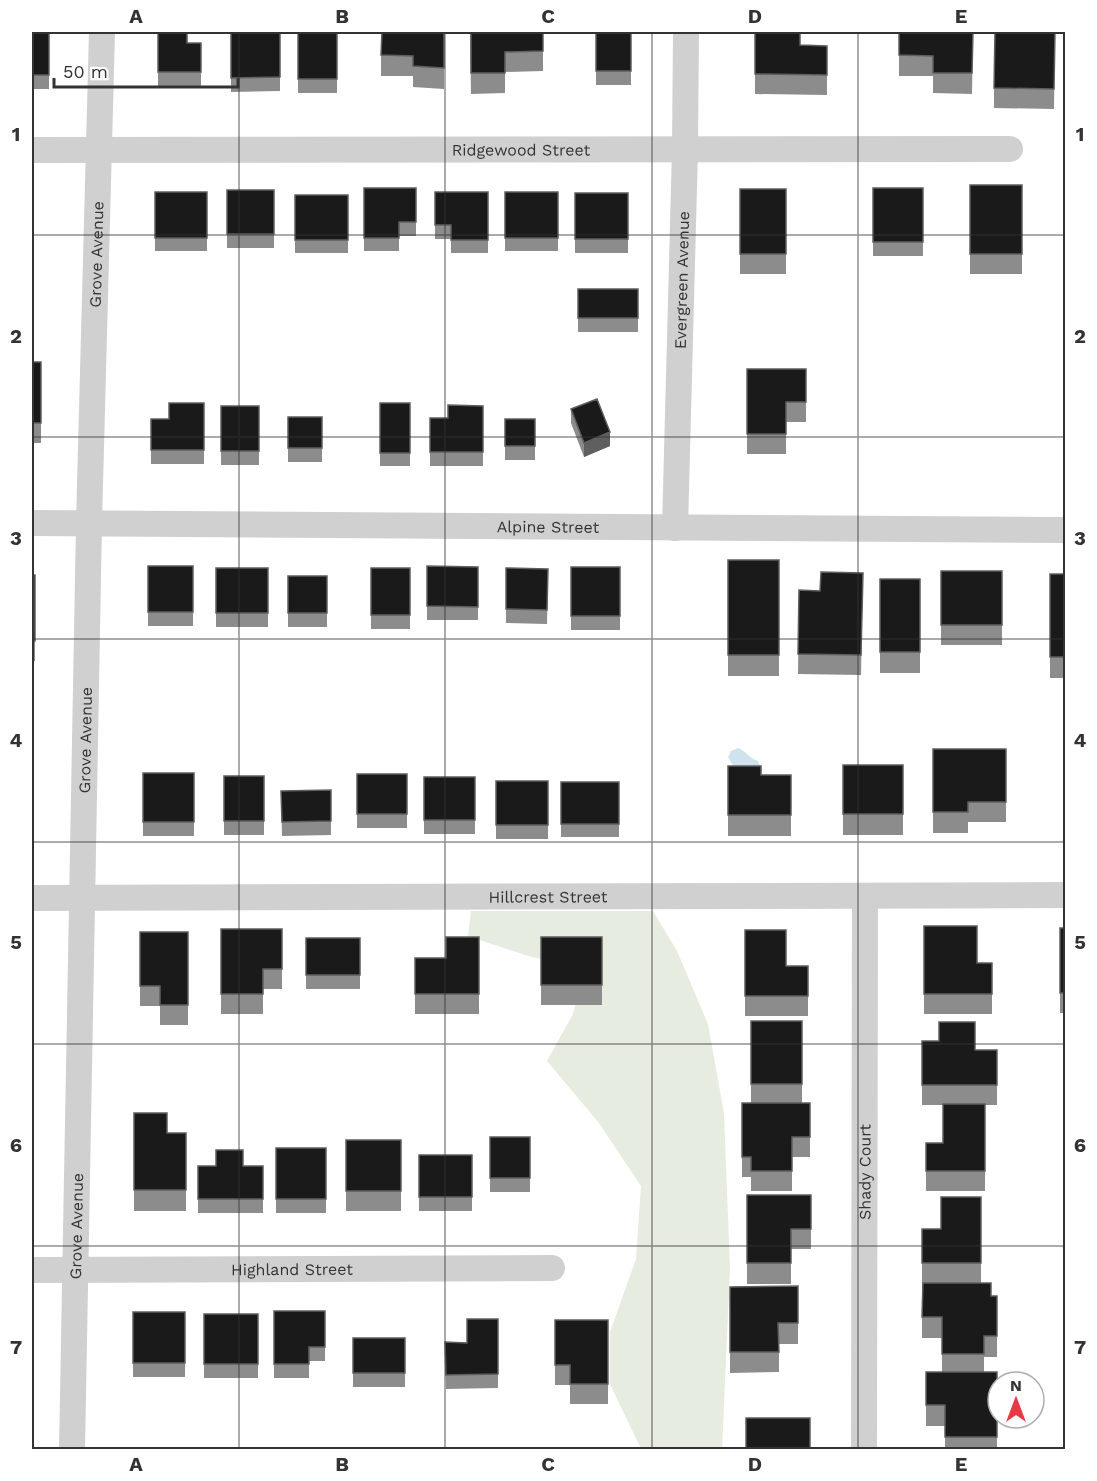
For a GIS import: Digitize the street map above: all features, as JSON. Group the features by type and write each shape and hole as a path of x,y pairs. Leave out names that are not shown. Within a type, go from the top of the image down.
{"street":[{"name":"Grove Avenue","path":"72,1449 89,523 102,32"},
{"name":"Evergreen Avenue","path":"675,528 686,32"},
{"name":"Ridgewood Street","path":"32,150 1010,149"},
{"name":"Alpine Street","path":"32,523 1065,530"},
{"name":"Hillcrest Street","path":"32,898 1065,895"},
{"name":"Shady Court","path":"864,1449 865,896"},
{"name":"Highland Street","path":"32,1270 552,1268"}],"shaded area":[{"path":"471,911 653,911 677,951 708,1024 724,1113 730,1269 722,1449 641,1449 610,1384 610,1332 636,1259 641,1186 599,1123 547,1061 573,1014 583,967 531,957 468,936"}],"water":[{"path":"738,748 758,761 762,770 760,776 737,772 728,757 731,751"}],"building":[{"path":"32,32 49,32 49,75 32,75"},
{"path":"158,32 187,32 187,43 201,43 201,72 158,72"},
{"path":"231,32 280,32 280,77 231,78"},
{"path":"298,32 337,32 337,79 298,79"},
{"path":"382,32 444,32 444,68 413,66 413,56 381,55"},
{"path":"471,32 543,32 543,51 505,52 505,73 471,73"},
{"path":"596,32 631,32 631,71 596,71"},
{"path":"755,32 800,32 800,45 827,46 827,75 755,74"},
{"path":"899,32 973,32 972,73 933,73 933,56 899,55"},
{"path":"995,32 1055,32 1054,89 994,88"},
{"path":"970,185 1022,185 1022,254 970,254"},
{"path":"364,188 416,188 416,222 399,222 399,238 364,238"},
{"path":"873,188 923,188 923,242 873,242"},
{"path":"740,189 786,189 786,254 740,254"},
{"path":"227,190 274,190 274,234 227,234"},
{"path":"155,192 207,192 207,238 155,238"},
{"path":"435,192 488,192 488,240 451,240 451,225 435,225"},
{"path":"505,192 558,192 558,238 505,238"},
{"path":"575,193 628,193 628,239 575,239"},
{"path":"295,195 348,195 348,240 295,240"},
{"path":"578,289 638,289 638,318 578,318"},
{"path":"32,362 41,362 41,423 32,423"},
{"path":"747,369 806,369 806,402 786,402 786,434 747,434"},
{"path":"597,399 610,432 584,443 571,409"},
{"path":"169,403 204,403 204,450 151,450 151,419 169,419"},
{"path":"380,403 410,403 410,453 380,453"},
{"path":"448,405 483,406 483,452 430,452 430,418 448,418"},
{"path":"221,406 259,406 259,451 221,451"},
{"path":"288,417 322,417 322,448 288,448"},
{"path":"505,419 535,419 535,446 505,446"},
{"path":"728,560 779,560 779,655 728,655"},
{"path":"148,566 193,566 193,612 148,612"},
{"path":"427,566 478,567 478,607 427,606"},
{"path":"571,567 620,567 620,616 571,616"},
{"path":"216,568 268,568 268,613 216,613"},
{"path":"371,568 410,568 410,615 371,615"},
{"path":"506,568 548,569 547,610 506,609"},
{"path":"941,571 1002,571 1002,625 941,625"},
{"path":"821,572 863,573 861,655 798,654 799,590 820,591"},
{"path":"1050,574 1065,574 1065,657 1050,657"},
{"path":"32,575 35,575 35,641 32,641"},
{"path":"288,576 327,576 327,613 288,613"},
{"path":"880,579 920,579 920,652 880,652"},
{"path":"933,749 1006,749 1006,802 968,802 968,812 933,812"},
{"path":"843,765 903,765 903,814 843,814"},
{"path":"728,766 761,766 761,775 791,775 791,815 728,815"},
{"path":"143,773 194,773 194,822 143,822"},
{"path":"357,774 407,774 407,814 357,814"},
{"path":"224,776 264,776 264,821 224,821"},
{"path":"424,777 475,777 475,820 424,820"},
{"path":"496,781 548,781 548,825 496,825"},
{"path":"561,782 619,782 619,824 561,824"},
{"path":"331,790 331,821 282,822 281,791"},
{"path":"924,926 977,926 977,963 992,963 992,994 924,994"},
{"path":"1060,928 1065,928 1065,993 1060,993"},
{"path":"221,929 282,929 282,969 263,969 263,994 221,994"},
{"path":"745,930 786,930 786,966 808,966 808,996 745,996"},
{"path":"140,932 188,932 188,1005 160,1005 160,986 140,986"},
{"path":"446,937 479,937 479,994 415,994 415,958 446,958"},
{"path":"541,937 602,937 602,985 541,985"},
{"path":"306,938 360,938 360,975 306,975"},
{"path":"751,1021 802,1021 802,1084 751,1084"},
{"path":"939,1022 975,1022 975,1050 997,1050 997,1085 922,1085 922,1041 939,1041"},
{"path":"742,1103 810,1103 810,1137 792,1137 792,1171 751,1171 751,1157 742,1157"},
{"path":"943,1104 985,1104 985,1171 926,1171 926,1143 943,1143"},
{"path":"134,1113 167,1113 167,1133 186,1133 186,1190 134,1190"},
{"path":"490,1137 530,1137 530,1178 490,1178"},
{"path":"346,1140 401,1140 401,1191 346,1191"},
{"path":"276,1148 326,1148 326,1199 276,1199"},
{"path":"216,1150 243,1150 243,1166 263,1166 263,1199 198,1199 198,1166 216,1166"},
{"path":"419,1155 472,1155 472,1197 419,1197"},
{"path":"747,1195 811,1195 811,1229 791,1229 791,1263 747,1263"},
{"path":"941,1197 981,1197 981,1263 922,1263 922,1229 941,1229"},
{"path":"923,1283 991,1283 991,1296 997,1296 997,1336 984,1336 984,1354 942,1354 942,1317 922,1317"},
{"path":"798,1286 798,1323 778,1323 779,1352 730,1352 730,1287"},
{"path":"274,1311 325,1311 325,1347 309,1347 309,1364 274,1364"},
{"path":"133,1312 185,1312 185,1363 133,1363"},
{"path":"204,1314 258,1314 258,1364 204,1364"},
{"path":"467,1319 498,1319 498,1374 446,1375 445,1342 467,1343"},
{"path":"555,1320 608,1320 608,1384 570,1384 570,1365 555,1365"},
{"path":"353,1338 405,1338 405,1373 353,1373"},
{"path":"926,1372 986,1372 986,1430 997,1430 997,1437 945,1437 945,1405 926,1405"},
{"path":"746,1418 810,1418 810,1449 746,1449"}]}
